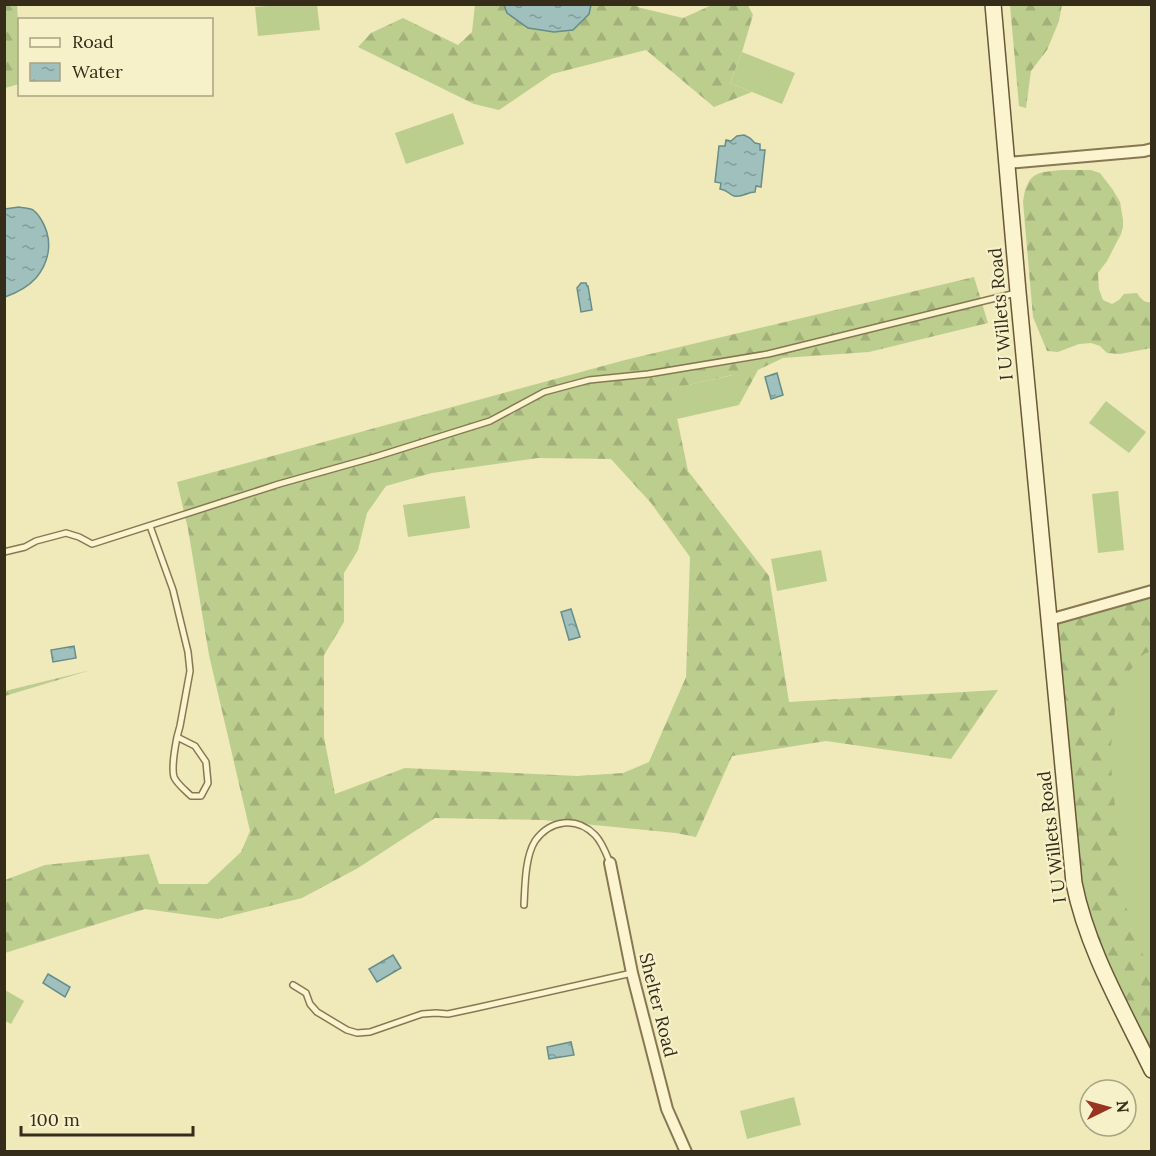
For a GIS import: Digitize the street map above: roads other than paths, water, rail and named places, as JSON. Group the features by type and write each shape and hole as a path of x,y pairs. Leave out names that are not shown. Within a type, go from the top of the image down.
{"street":[{"name":"I U Willets Road","path":"993,4 1072,870 1079,908 1086,930 1152,1070"},
{"path":"1007,163 1152,149"},
{"path":"1049,620 1152,591"},
{"name":"Shelter Road","path":"609,863 632,973 667,1109 686,1152"}],"lane":[{"path":"4,552 66,533 92,544 279,484 490,421 544,392 589,380 648,374 768,354 1018,292"},
{"path":"150,526 173,590 189,652 190,671 180,726 177,737 174,755 174,776 191,795 201,796 208,783 206,762 195,746 177,737"},
{"path":"524,905 527,868 534,842 553,825 571,822 589,830 597,836 609,863"},
{"path":"293,985 306,993 310,1005 317,1012 347,1030 357,1033 370,1032 422,1014 448,1014 632,973"}],"water":[{"path":"504,5 591,5 589,14 573,30 554,32 528,28 507,13"},
{"path":"744,135 760,144 760,150 765,150 761,187 756,186 755,192 737,196 720,189 721,183 715,182 719,146 725,146 726,140 731,141 737,136"},
{"path":"19,207 33,210 39,217 48,236 47,258 36,278 22,289 5,297 5,209"},
{"path":"581,283 586,283 588,286 592,310 581,312 577,288"},
{"path":"777,373 783,395 771,399 765,377"},
{"path":"571,609 580,637 569,640 561,612"},
{"path":"74,646 76,658 53,662 51,650"},
{"path":"393,955 401,968 377,982 369,969"},
{"path":"48,974 70,987 65,997 43,983"},
{"path":"571,1042 574,1055 549,1059 547,1047"}]}
